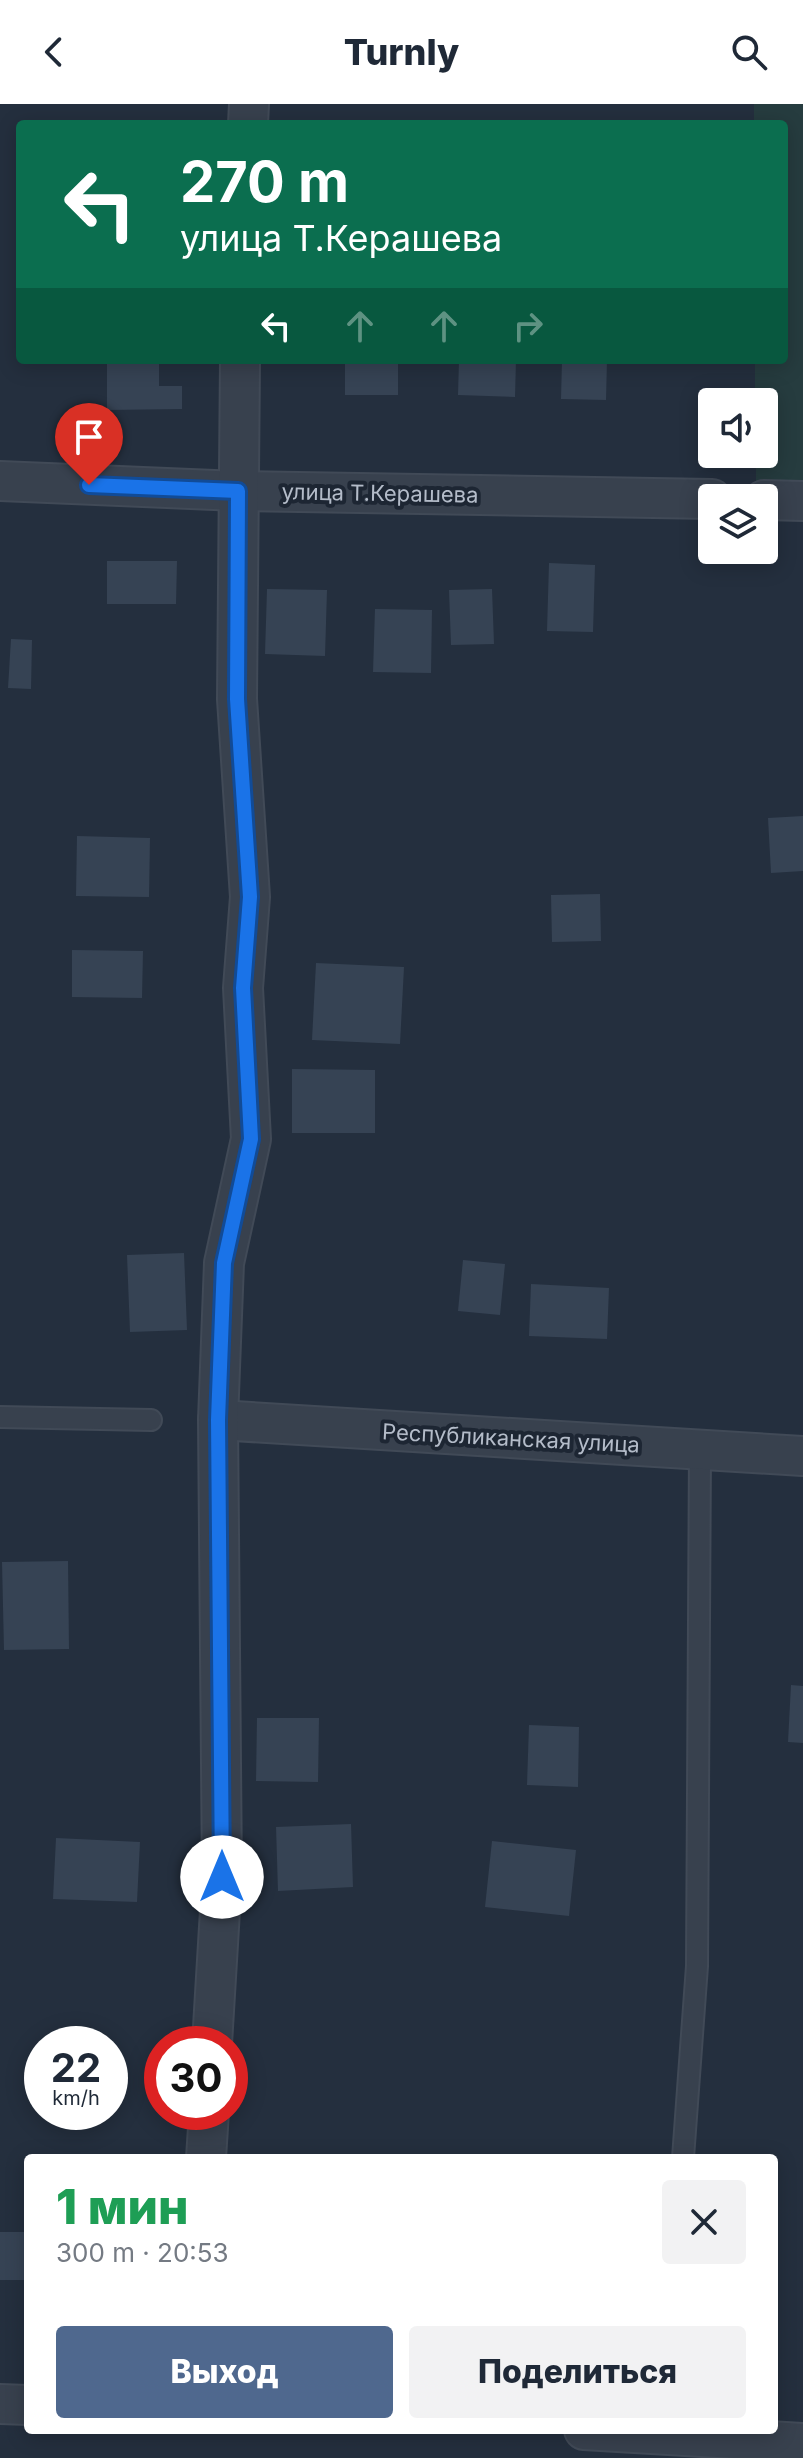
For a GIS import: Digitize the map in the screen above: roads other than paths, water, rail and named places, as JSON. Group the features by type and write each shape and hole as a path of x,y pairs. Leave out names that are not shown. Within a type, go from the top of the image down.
{"street":[{"path":"213,2026 222,1877 218,1420 224,1263 251,1139 243,988 250,897 237,699 240,364"},
{"name":"улица Т.Керашева","path":"0,481 238,491 698,499"},
{"path":"778,500 803,501"},
{"name":"Республиканская улица","path":"218,1420 803,1456"},
{"path":"206,2154 208,2130"},
{"path":"0,2404 24,2405"},
{"path":"688,2434 803,2443"}],"lane":[{"path":"0,1417 151,1420"},
{"path":"683,2154 697,1966 700,1450"}]}
